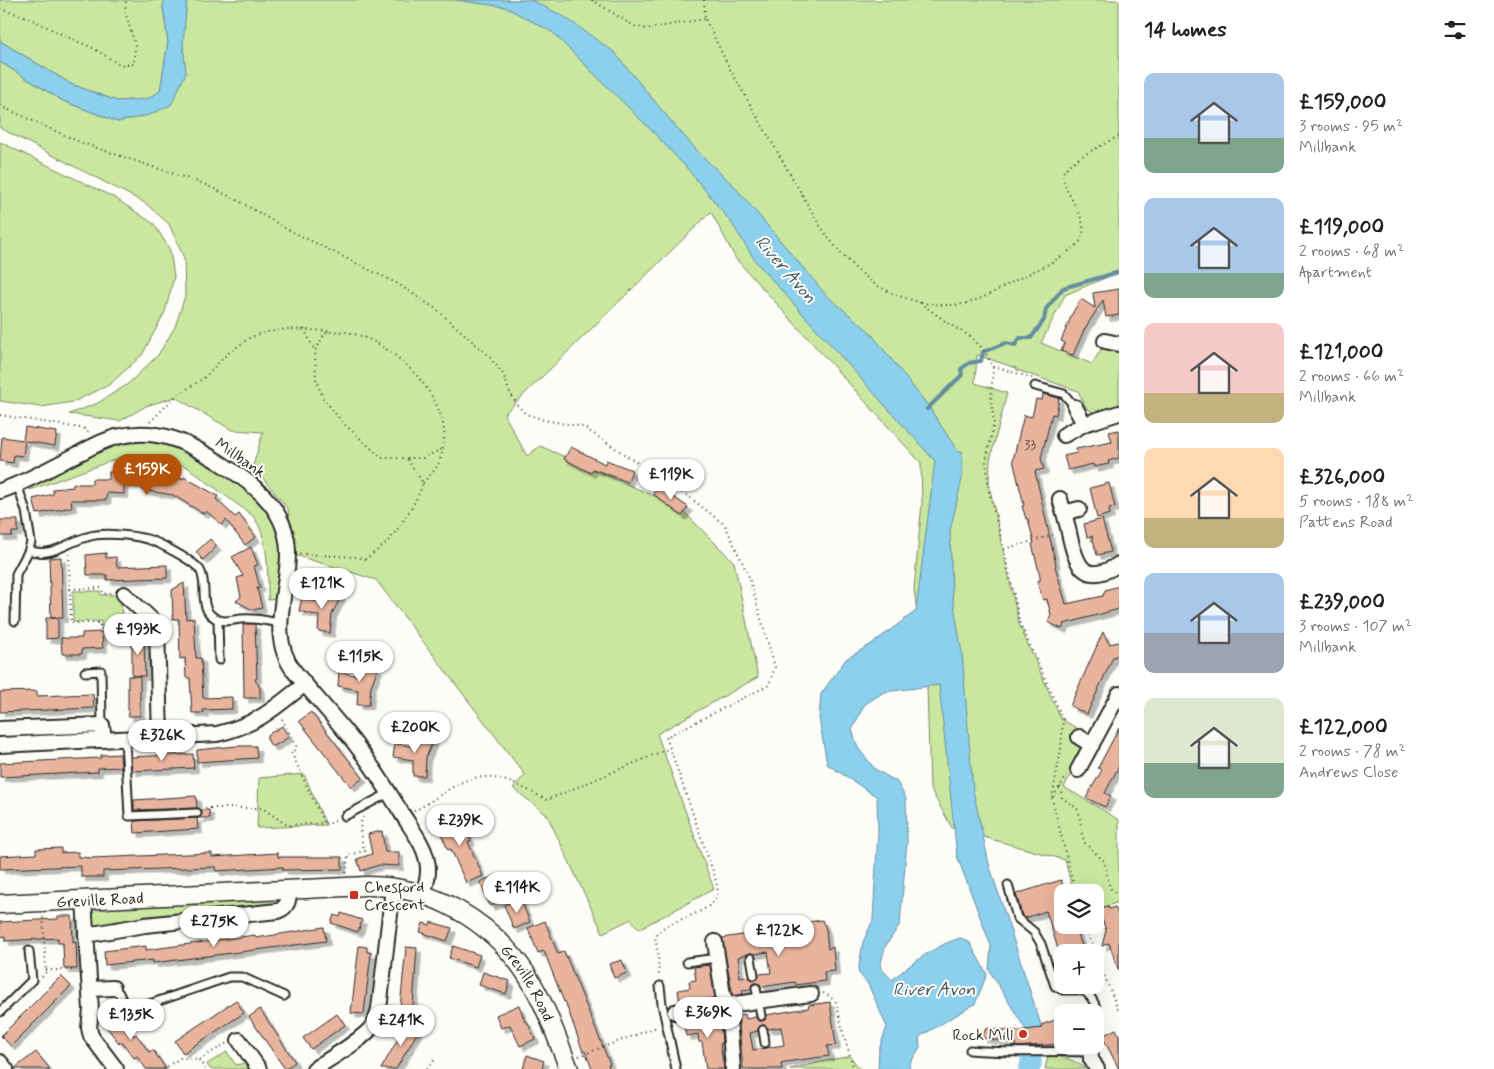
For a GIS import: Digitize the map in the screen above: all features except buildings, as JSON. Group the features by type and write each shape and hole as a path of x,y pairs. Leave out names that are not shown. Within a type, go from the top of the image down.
{"street":[{"path":"1104,341 1119,344"},
{"path":"1075,407 1084,424"},
{"path":"1064,435 1084,424 1119,413"},
{"name":"Millbank","path":"0,491 116,436 142,434 177,440 196,448 255,486 276,511 286,539 288,554 279,623 287,659 305,684 363,754 421,845 427,859 428,871 423,895"},
{"path":"1060,499 1074,557 1084,570 1099,574 1119,564"},
{"path":"1064,513 1079,509"},
{"path":"124,594 152,620 157,628 160,737"},
{"path":"0,745 209,735 227,732 258,720 277,708 305,684"},
{"path":"1078,770 1119,694"},
{"path":"0,729 102,725 104,740"},
{"path":"1079,737 1092,745"},
{"name":"Greville Road","path":"0,904 372,886 392,888 423,895 444,903 476,921 496,937 512,954 528,976 572,1064"},
{"path":"314,1069 357,1040 374,1025 380,1001 392,888"},
{"name":"Greville Road","path":"86,935 145,925 278,911 286,906 289,890"},
{"path":"84,900 90,989 90,1034 116,1069"},
{"path":"715,942 723,995 728,1006 733,1069"},
{"path":"90,989 113,988"},
{"path":"674,1012 728,1006 757,995 816,993"},
{"path":"239,1040 259,1069"},
{"path":"1091,1054 1091,1059 1097,1069"},
{"path":"0,1062 6,1069"}],"lane":[{"path":"1035,386 1064,394 1075,407"},
{"path":"15,621 16,574 29,550 31,542 23,500 17,484"},
{"path":"29,550 45,553 82,538 96,535 134,537 155,542 197,566 204,580 206,609 213,617 218,620 227,621 251,618 279,623"},
{"path":"218,620 219,660"},
{"path":"85,672 100,671 102,725"},
{"path":"125,739 129,816 197,813"},
{"path":"345,816 389,793"},
{"path":"1008,885 1017,918 1034,932 1042,944 1055,986 1063,990 1082,990 1091,997 1093,1004"},
{"path":"0,1012 32,980 29,951"},
{"path":"687,962 716,958"},
{"path":"751,958 754,975"},
{"path":"113,988 119,993 126,1008 132,1010 229,977 242,977 284,996"},
{"path":"660,986 676,1069"},
{"path":"757,995 761,1016"},
{"path":"763,1030 765,1043"},
{"path":"970,1050 1014,1053 1054,1050"}],"path":[{"path":"0,9 27,17 93,48 120,65 134,64 135,45 125,12 126,0"},
{"path":"592,0 634,26 646,29 705,19"},
{"path":"704,0 705,19 731,71 820,226 838,250 855,268 876,285 898,296 919,302 950,306 966,304 1056,260 1076,246 1083,235 1083,223 1065,184 1063,172 1075,161 1119,136"},
{"path":"0,106 82,143 204,184 239,200 285,228 335,251 398,284 436,309 488,355 503,374 510,393 518,406 526,414 544,420 583,427 688,496 725,525 749,577 775,667 769,685 666,737 715,876 717,896 713,903 706,908 662,929 655,937 660,986"},
{"path":"919,302 949,324 970,336 982,349 993,366 991,401 994,422 986,460 989,492 1020,623 1063,719 1052,798 1073,884"},
{"path":"304,329 315,351 316,379 324,398 343,423 382,458 423,458 442,449"},
{"path":"148,425 175,397 205,377 227,354 252,337 267,332 304,329 354,333 378,343 404,363 421,381 437,406 444,431 438,465 423,483 420,492 391,537 366,559 293,554"},
{"path":"315,351 325,333 333,331"},
{"path":"993,366 1031,377"},
{"path":"0,415 86,429 97,444"},
{"path":"406,459 423,483"},
{"path":"1004,549 1069,530"},
{"path":"68,544 71,623 100,623 100,629 123,628"},
{"path":"70,589 102,588 102,594 124,594"},
{"path":"277,708 285,729 296,746 295,750 291,752 324,823"},
{"path":"404,817 467,780 482,777 499,779 512,783 547,800 670,748"},
{"path":"1052,798 1070,770 1078,770"},
{"path":"1060,787 1062,798 1076,807 1079,812 1085,843 1104,862 1110,888 1119,896"},
{"path":"197,813 197,808 262,808 287,825 331,823"},
{"path":"346,874 348,855 365,851 361,839 360,821 364,818 359,809"},
{"path":"1088,934 1119,1012"},
{"path":"46,970 82,969"},
{"path":"816,993 830,996 836,1002 854,1069"},
{"path":"572,1064 661,1026"},
{"path":"163,1069 180,1058 199,1060 236,1038 239,1040"},
{"path":"427,1069 436,1058"},
{"path":"199,1060 205,1069"}],"green space":[{"path":"0,0 164,0 163,7 168,42 160,92 147,99 117,101 71,84 0,41"},
{"path":"177,0 1119,0 1119,272 1065,295 1041,343 1092,364 1102,348 1119,353 1119,405 1093,412 1087,409 1078,391 977,355 975,383 1007,393 990,460 989,484 1019,624 1061,719 1082,731 1077,742 1083,752 1064,787 1119,820 1119,902 1104,907 1104,884 1071,884 1065,860 952,828 930,788 927,687 914,589 922,503 921,463 736,259 711,212 504,414 527,456 540,446 679,507 734,562 758,677 657,734 714,889 639,929 631,919 603,933 547,815 513,788 525,775 376,580 295,555 288,509 253,466 263,432 232,430 175,397 146,406 120,421 69,414 98,403 128,384 158,355 175,327 185,296 184,258 169,224 145,203 0,128 0,62 63,101 118,122 165,95"},
{"path":"0,142 115,198 154,224 170,250 174,277 165,312 142,355 109,385 73,402 41,407 0,401"},
{"path":"134,441 161,442 186,448 255,493 275,519 284,555 278,599 268,600 265,545 258,524 253,516 187,467 171,462 125,456 30,490 33,484 108,446"},
{"path":"73,591 100,591 101,595 121,595 122,627 101,627 101,621 73,622"},
{"path":"304,774 326,825 257,828 259,778"},
{"path":"277,896 280,901 279,905 97,928 90,923 88,912 97,907"},
{"path":"227,1052 236,1065 245,1063 252,1069 210,1069 207,1064"},
{"path":"850,1056 860,1069 790,1069"},
{"path":"1048,1056 1059,1056 1069,1059 1087,1069 1045,1069"}],"water":[{"path":"164,0 187,0 183,44 186,73 171,105 149,115 118,122 63,101 0,62 0,41 71,84 117,101 147,99 160,91 168,42 163,7"},
{"path":"456,0 531,0 563,16 614,52 670,120 702,156 734,186 827,296 869,331 929,407 958,452 962,451 962,479 950,531 952,593 962,653 973,790 989,864 1042,1028 1026,1030 989,970 991,946 957,856 939,685 884,692 864,705 852,730 858,748 875,769 897,782 906,799 907,841 900,924 885,947 880,967 892,980 916,961 934,950 961,938 970,943 987,974 975,1004 919,1037 920,1047 909,1065 910,1069 878,1069 879,1049 887,1027 868,984 858,972 863,942 873,920 878,831 877,797 827,764 819,718 821,694 846,659 873,643 916,611 935,461 756,262 731,222 686,167 552,32 505,7"}],"waterway":[{"path":"927,409 962,375 961,369 969,363 981,361 983,352 1006,343 1015,345 1020,338 1031,338 1044,320 1046,309 1063,288 1119,272"},
{"name":"River Avon","path":"1029,1069 1031,1052"}],"place":[{"name":"Chesford Crescent","path":"354,895"},
{"name":"Rock Mill","path":"1023,1034"}]}
